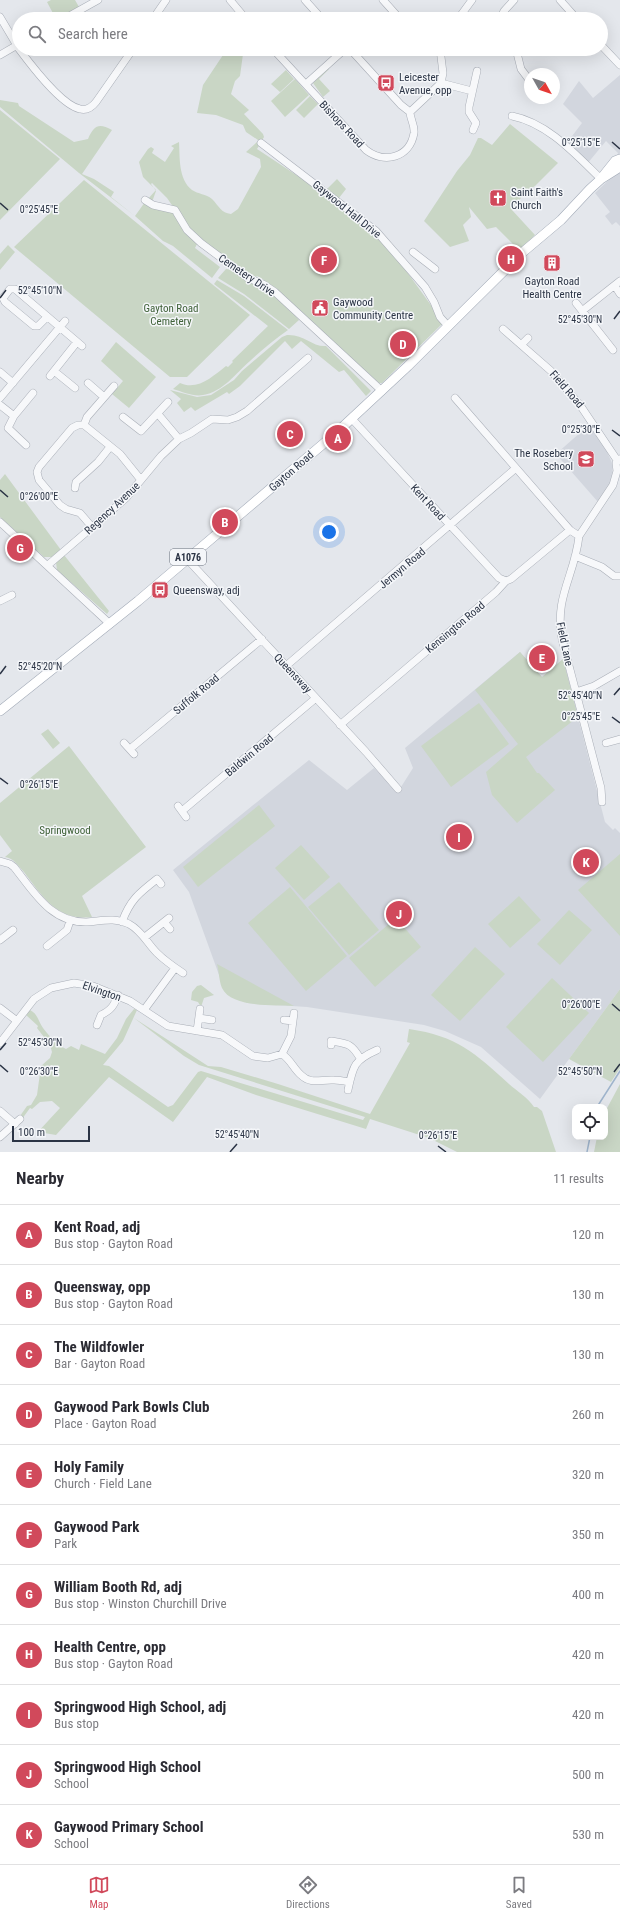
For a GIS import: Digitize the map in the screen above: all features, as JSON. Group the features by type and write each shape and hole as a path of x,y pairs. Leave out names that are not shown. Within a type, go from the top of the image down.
{"main road":[{"name":"Gayton Road","path":"601,179 615,161 620,159"},
{"name":"Gayton Road","path":"0,711 110,624 352,419 514,260 560,220 601,179 620,168"}],"street":[{"path":"77,12 98,0"},
{"path":"158,12 166,0"},
{"path":"230,0 240,12"},
{"path":"305,0 316,12"},
{"path":"383,0 394,12"},
{"path":"463,12 472,0"},
{"path":"504,12 514,0"},
{"path":"560,0 570,12"},
{"path":"0,17 12,37"},
{"path":"0,55 12,50"},
{"path":"608,52 620,65"},
{"path":"25,56 41,78 67,102 79,109 89,109 96,102 128,56"},
{"name":"Bishops Road","path":"280,56 366,150 377,157 391,158 404,151 410,145 414,133 410,112"},
{"path":"306,84 337,56"},
{"path":"356,56 401,105 410,112 441,83 443,73 441,56"},
{"path":"518,56 521,70 524,74"},
{"path":"473,130 476,123 469,112 477,70"},
{"path":"441,83 472,91"},
{"path":"512,116 523,118 550,134 601,179"},
{"name":"Gaywood Hall Drive","path":"261,143 365,222 409,267 425,286 440,317 448,326"},
{"name":"Cemetery Drive","path":"145,200 153,205 175,210 194,237 248,278 263,284 274,292 382,391"},
{"path":"413,252 435,269"},
{"path":"409,267 420,257"},
{"path":"582,311 617,284 620,294"},
{"path":"47,317 38,326 34,326 5,302 3,298 10,289 15,289 79,344 52,374 75,388"},
{"path":"576,303 613,350"},
{"path":"0,398 65,321"},
{"name":"Field Road","path":"503,329 522,344 551,371 583,408 619,460"},
{"path":"522,344 528,338"},
{"name":"Regency Avenue","path":"48,565 126,498 179,439 212,420 228,420 247,411 295,364 308,358"},
{"path":"0,372 13,382"},
{"path":"88,383 104,397"},
{"path":"84,425 87,417 114,386"},
{"path":"26,445 22,437 8,428 14,416 33,393"},
{"path":"455,398 570,530 579,536"},
{"path":"123,417 141,431 168,402"},
{"path":"0,405 14,416"},
{"path":"158,414 179,439"},
{"name":"Kent Road","path":"352,419 499,578 506,581"},
{"path":"92,527 80,513 62,507 40,480 37,474 39,467 72,428 78,425 84,425 120,454 141,480"},
{"path":"75,488 76,482 94,466 110,447"},
{"path":"618,471 619,460"},
{"name":"Jermyn Road","path":"286,666 451,526 516,468"},
{"name":"Field Lane","path":"602,802 601,788 562,639 560,620 566,582 575,556 579,536 613,485 618,471"},
{"path":"0,522 110,624"},
{"name":"Kensington Road","path":"340,725 503,586 506,581 511,579 570,530"},
{"path":"575,556 602,568 617,579"},
{"name":"Queensway","path":"187,558 398,789"},
{"path":"0,601 12,595"},
{"name":"Suffolk Road","path":"124,743 132,751 262,640"},
{"path":"576,692 594,686 620,671"},
{"name":"Baldwin Road","path":"186,817 180,808 316,698"},
{"path":"606,743 620,738"},
{"path":"0,861 14,867 46,908 70,920 89,922 105,919 122,922 137,929 156,952 183,973"},
{"path":"122,922 126,912 140,891 157,880"},
{"path":"47,946 67,930 70,920"},
{"path":"145,937 167,920 170,929"},
{"path":"0,940 13,930"},
{"path":"144,1010 175,968"},
{"name":"Elvington","path":"0,1042 34,999 59,985 83,983 118,995 130,1001 168,1026 222,1035 253,1056 261,1058 282,1054"},
{"path":"97,1025 101,1015 110,1011 118,995"},
{"path":"0,1008 17,1020"},
{"path":"197,1031 200,1009"},
{"path":"294,1013 289,1041 282,1054 288,1058 300,1075 309,1081 319,1082 334,1080 349,1086 353,1067 360,1058 377,1050"},
{"path":"199,1018 212,1020"},
{"path":"284,1020 293,1021"},
{"path":"331,1045 331,1041 350,1044 354,1047 360,1058"},
{"path":"0,1111 17,1122 0,1137"}],"shaded area":[{"path":"620,75 620,226 616,222 612,225 605,216 610,212 595,193 616,173 618,153 606,141 587,164 566,144 582,123 563,104 579,81 593,98"},
{"name":"The Rosebery School","path":"590,424 604,445 612,463 613,479 598,502 556,454"},
{"path":"520,652 542,677 563,659 605,822 613,830 615,828 620,833 620,989 540,1099 481,1047 445,1031 424,1025 307,1007 247,1003 223,986 189,892 173,870 309,760 347,790 374,768 396,790 401,787 413,768 405,748"}],"green space":[{"path":"51,0 75,0 79,7 69,12 52,12 47,2"},
{"path":"222,56 243,56 240,76 235,81 231,94 249,110 244,114 263,134 264,137 261,142 246,132 243,125 216,115 197,113 203,85"},
{"path":"327,67 329,69 319,79 330,91 323,97 313,83"},
{"path":"286,70 294,79 280,92 271,84"},
{"path":"295,79 309,95 285,117 271,101"},
{"path":"310,96 318,104 304,118 296,110"},
{"path":"0,100 18,103 19,106 74,142 88,139 92,131 100,126 104,126 112,130 82,174 94,179 114,192 111,197 135,216 79,173 0,107"},
{"path":"0,110 60,159 0,220"},
{"path":"510,124 558,163 535,186 526,191 512,210 535,235 519,250 496,227 487,229 469,207 471,217 463,225 469,241 450,247 424,221 457,171 470,155 478,138 481,138 492,145"},
{"path":"179,142 182,174 187,185 192,190 210,197 222,211 231,214 238,209 261,167 260,159 246,152 257,142 260,144 257,149 331,198 386,243 433,308 442,324 382,383 379,383 264,280 257,276 254,279 194,237 167,198 152,183 151,184 154,188 143,177 139,162 151,147 154,149 152,153 165,162 174,148 171,146"},
{"path":"337,179 346,189 339,198 327,189"},
{"name":"Gayton Road Cemetery","path":"84,180 250,315 187,377 170,377 14,247"},
{"path":"156,190 152,202 147,200"},
{"path":"145,202 171,210 198,242 195,248 220,267 212,278 173,246 163,241 135,216"},
{"path":"8,245 15,252 0,270 0,254"},
{"path":"226,269 233,270 274,293 299,320 289,329 244,294 218,278"},
{"path":"217,280 244,296 288,330 217,390 200,395 188,394 173,389 180,383 187,385 199,384 226,366 228,367 233,362 232,361 268,326 214,284"},
{"path":"287,335 298,336 316,345 326,346 371,391 366,396 344,370 339,372 301,341 292,349 285,341 240,386 229,394 227,392 195,411 191,407 184,412 177,403 181,399 170,390 197,397 211,395 234,380 242,371 282,337"},
{"path":"116,342 156,377 129,408 112,394 123,381 101,361"},
{"path":"5,474 61,550 52,557 44,557 0,517 0,480"},
{"path":"64,555 109,611 107,614 57,570 56,562"},
{"path":"520,652 542,677 563,659 578,717 526,757 537,773 539,773 555,790 517,823 492,795 486,772 518,744 475,690"},
{"path":"479,703 509,744 451,787 421,746"},
{"path":"48,729 60,743 53,749 41,734"},
{"name":"Springwood","path":"69,746 146,847 82,896 92,917 70,915 60,911 44,898 16,863 5,857 12,851 0,835 0,803"},
{"path":"259,805 275,826 198,887 183,867"},
{"path":"301,845 330,877 304,900 275,868"},
{"path":"620,854 620,936 578,890"},
{"path":"339,882 379,930 349,955 308,907"},
{"path":"290,887 347,956 306,991 248,923"},
{"path":"519,896 541,920 510,948 488,924"},
{"path":"569,910 592,930 560,965 537,944"},
{"path":"396,918 421,947 375,987 349,958"},
{"path":"475,947 505,974 460,1021 431,995"},
{"path":"217,964 294,1006 255,1004 235,999 227,994 222,988"},
{"path":"552,978 589,1013 543,1062 506,1027"},
{"path":"201,985 214,995 204,998 201,1007 198,1002 191,1000 192,992 197,986"},
{"path":"620,989 620,1068 611,1082 569,1059"},
{"path":"134,1009 137,1010 123,1041 103,1065 109,1066 168,1107 173,1105 198,1072 201,1071 363,1120 365,1117 199,1065 184,1056 134,1018 208,1066 221,1067 370,1114 410,1043 407,1042 409,1029 426,1032 453,1041 486,1063 526,1098 534,1107 537,1107 542,1111 556,1152 457,1152 429,1138 370,1119 366,1129 256,1095 207,1077 173,1122 109,1077 56,1135 44,1133 36,1134 60,1108 52,1101 40,1102 32,1109 30,1108 22,1119 20,1116 27,1106 31,1105 37,1095 41,1066 50,1058 52,1052 50,1045 37,1028 38,1026 26,1015 30,1010 33,1012 43,1028 51,1037 59,1045 66,1049 71,1046 79,1050 81,1044 105,1054 117,1038 126,1019"},
{"path":"620,1084 620,1152 594,1152 596,1140 608,1140 608,1106"}],"waterway":[{"path":"599,1104 620,1071"},
{"path":"587,1152 589,1140"}],"place":[{"name":"Leicester Avenue, opp","path":"386,83"},
{"name":"Saint Faith's Church","path":"498,198"},
{"name":"Health Centre, opp","path":"511,259"},
{"name":"Gaywood Park","path":"324,260"},
{"name":"Gayton Road Health Centre","path":"552,263"},
{"name":"Gaywood Community Centre","path":"320,308"},
{"name":"Gaywood Park Bowls Club","path":"403,344"},
{"name":"The Wildfowler","path":"290,434"},
{"name":"Kent Road, adj","path":"338,438"},
{"name":"The Rosebery School","path":"586,459"},
{"name":"Queensway, opp","path":"225,522"},
{"name":"William Booth Rd, adj","path":"20,548"},
{"name":"Queensway, adj","path":"160,590"},
{"name":"Holy Family","path":"542,658"},
{"name":"Springwood High School, adj","path":"459,837"},
{"name":"Gaywood Primary School","path":"586,862"},
{"name":"Springwood High School","path":"399,914"}]}
